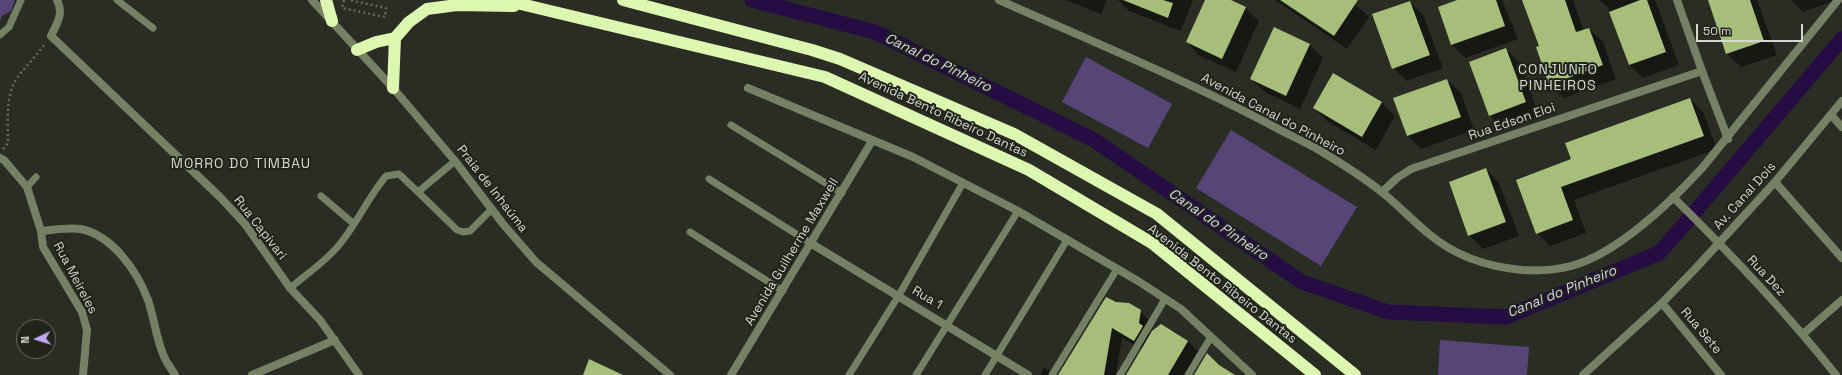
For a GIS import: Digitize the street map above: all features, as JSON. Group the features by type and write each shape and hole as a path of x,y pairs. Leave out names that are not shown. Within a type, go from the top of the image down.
{"highway":[{"path":"326,0 332,20"},
{"name":"Avenida Bento Ribeiro Dantas","path":"504,0 825,77 1029,170 1152,243 1315,375"},
{"name":"Avenida Bento Ribeiro Dantas","path":"622,0 826,54 1014,134 1157,214 1355,373"},
{"path":"357,50 376,42 395,38 418,14 427,9 457,6 526,6"},
{"path":"393,88 395,38"}],"street":[{"path":"51,36 60,15 60,6 57,0"},
{"name":"Praia de Inhaúma","path":"312,0 393,88 456,161 519,244 536,262 670,375"},
{"name":"Avenida Canal do Pinheiro","path":"999,0 1211,94 1320,150 1382,192 1430,235 1450,249 1468,258 1495,267 1523,270 1571,266 1594,257 1640,227 1690,182 1728,139 1838,0"},
{"path":"1678,0 1702,71 1728,139"},
{"name":"Rua Capivari","path":"51,36 221,198 244,224 290,288 320,320 336,340 360,375"},
{"name":"Rua Edson Eloi","path":"1382,192 1397,178 1412,169 1702,71"},
{"path":"748,88 913,157 1018,211 1117,269 1181,309 1252,375"},
{"name":"Av. Canal Dois","path":"1583,375 1662,303 1720,243 1775,182 1842,101"},
{"path":"1831,115 1842,127"},
{"name":"Avenida Guilherme Maxwell","path":"731,375 812,244 872,141"},
{"name":"Rua Meireles","path":"0,158 4,160 27,187 41,231 43,247 82,312 87,330 83,375"},
{"path":"1775,182 1842,258"},
{"name":"Rua Dez","path":"1673,197 1720,243 1803,334 1836,375"},
{"path":"41,231 64,228 80,229 102,237 120,254 139,281 148,300 163,355 175,375"},
{"name":"Rua 1","path":"812,244 899,295 1028,375"},
{"path":"1803,334 1842,300"},
{"name":"Rua Sete","path":"1662,303 1721,375"},
{"path":"252,375 336,340"}],"lane":[{"path":"0,35 9,27 21,0"},
{"path":"117,0 153,28"},
{"path":"731,125 842,193"},
{"path":"418,192 456,161"},
{"path":"290,288 328,256 342,241 376,188 386,176 399,174 457,230 463,232 470,231 492,209"},
{"path":"27,187 36,177"},
{"path":"709,179 812,244"},
{"path":"849,375 899,295 963,183"},
{"path":"321,196 354,224"},
{"path":"916,375 1018,211"},
{"path":"690,232 783,291"},
{"path":"985,375 1067,240"},
{"path":"1052,375 1117,269"},
{"path":"1120,375 1165,299"},
{"path":"1188,375 1211,337"}],"path":[{"path":"344,0 342,8 385,17 386,8 349,0"},
{"path":"0,153 8,142 8,116 12,89 16,79 51,36"}],"shaded area":[{"path":"0,0 15,0 11,11 2,16 0,21"},
{"path":"1086,57 1172,104 1148,148 1062,102"},
{"path":"1231,130 1357,207 1321,266 1196,188"},
{"path":"1440,340 1529,347 1527,375 1438,375"}],"building":[{"path":"1123,0 1163,0 1173,3 1168,18"},
{"path":"1205,0 1231,0 1246,7 1222,59 1186,42"},
{"path":"1280,0 1358,0 1334,36"},
{"path":"1457,0 1496,0 1505,26 1451,45 1438,7"},
{"path":"1522,0 1565,0 1576,32 1589,28 1603,65 1549,85 1536,47 1539,46"},
{"path":"1640,0 1647,0 1666,52 1629,65 1609,12"},
{"path":"1708,0 1750,0 1764,41 1726,54"},
{"path":"1410,1 1430,55 1392,69 1372,14"},
{"path":"1274,27 1310,44 1286,96 1250,79"},
{"path":"1506,48 1526,102 1489,116 1469,62"},
{"path":"1333,73 1382,102 1362,137 1313,108"},
{"path":"1447,79 1461,117 1407,136 1393,98"},
{"path":"1690,98 1704,136 1561,187 1573,220 1536,234 1516,180 1571,159 1565,143"},
{"path":"1486,168 1506,222 1468,236 1449,182"},
{"path":"1106,297 1116,302 1129,303 1141,310 1139,323 1143,326 1134,341 1112,328 1104,375 1058,375"},
{"path":"1161,324 1188,341 1168,375 1126,375 1152,331"},
{"path":"1207,353 1219,365 1235,375 1194,375"},
{"path":"589,359 623,375 583,375"}],"waterway":[{"name":"Canal do Pinheiro","path":"752,0 875,32 1094,140 1302,282 1388,312 1506,317 1659,253 1689,219"},
{"name":"Canal do Pinheiro","path":"1693,214 1842,39"}],"district":[{"name":"CONJUNTO PINHEIROS","path":"1558,78"},
{"name":"MORRO DO TIMBAU","path":"241,164"}]}
